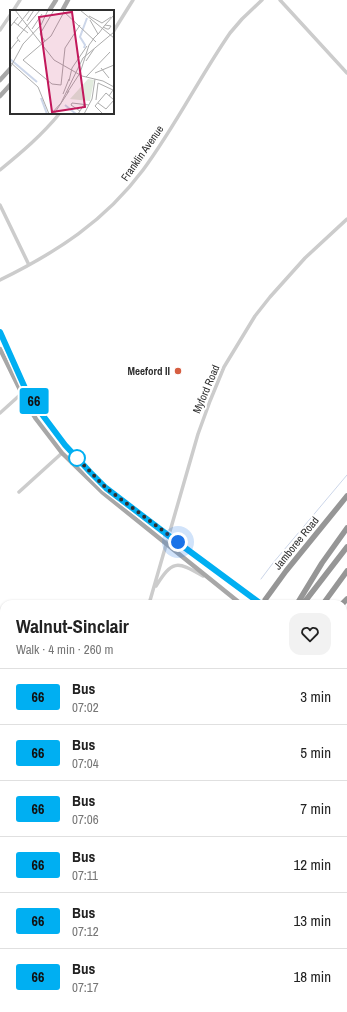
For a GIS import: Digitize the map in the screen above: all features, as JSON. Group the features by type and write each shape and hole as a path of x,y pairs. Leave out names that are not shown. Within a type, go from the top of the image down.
{"highway":[{"name":"Jamboree Road","path":"265,600 286,571 347,496"},
{"path":"299,600 322,563 347,528"},
{"path":"305,600 347,547"},
{"path":"326,600 347,571"}],"main road":[{"path":"50,10 56,0"},
{"path":"63,10 68,0"},
{"path":"0,80 10,69"},
{"path":"0,96 10,85"},
{"path":"0,333 25,388 51,428 90,472 106,488 257,600"},
{"path":"0,349 21,394 36,419 62,453 102,492 236,600"}],"street":[{"path":"14,10 20,0"},
{"path":"114,30 133,0"},
{"name":"Franklin Avenue","path":"0,280 74,238 101,215 126,190 146,166 228,36 242,19 262,0"},
{"path":"280,0 347,73"},
{"path":"0,30 10,15"},
{"path":"0,170 29,147 48,129 59,114"},
{"path":"0,205 28,265"},
{"name":"Myford Road","path":"150,600 198,434 224,367 255,316 270,297 304,258 347,219"},
{"path":"0,413 21,394"},
{"path":"19,492 62,453"},
{"path":"154,589 168,569 175,565 194,570 217,584"}],"waterway":[{"path":"261,579 347,475"}],"bus line":[{"name":"66","path":"0,332 25,388 38,409 65,445 90,472 106,488 256,600"}],"place":[{"name":"Meeford II","path":"178,371"}],"route":[{"path":"77,458 73,454 106,488 178,542"}]}
